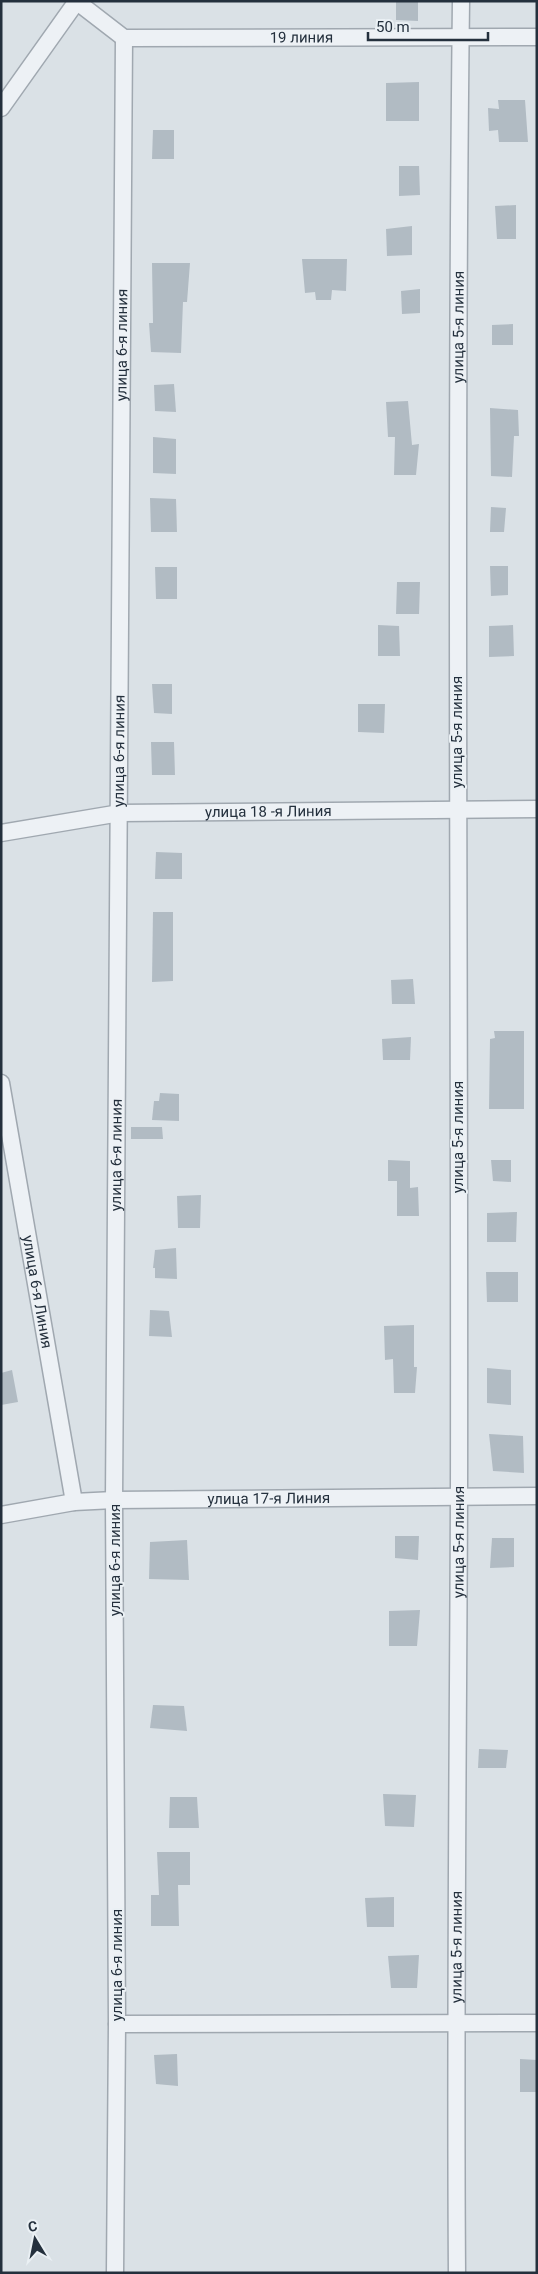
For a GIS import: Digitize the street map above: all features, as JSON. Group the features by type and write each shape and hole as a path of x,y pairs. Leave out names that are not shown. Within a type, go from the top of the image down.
{"street":[{"path":"1,108 76,1 124,38"},
{"name":"улица 5-я линия","path":"456,2273 455,2023 459,1495 457,809 461,1"},
{"name":"19 линия","path":"124,38 537,37"},
{"name":"улица 6-я линия","path":"115,2273 117,2024 114,1500 124,38"},
{"name":"улица 18 -я Линия","path":"1,833 120,813 537,809"},
{"name":"улица 6-я Линия","path":"1,1083 74,1502"},
{"name":"улица 17-я Линия","path":"1,1515 74,1502 114,1500 459,1495 537,1496"},
{"path":"117,2024 537,2023"}],"building":[{"path":"396,1 418,1 418,21 396,20"},
{"path":"419,82 419,121 386,121 386,83"},
{"path":"498,100 525,100 528,142 499,142 498,130 489,131 488,108 499,109"},
{"path":"153,130 174,130 174,159 152,159"},
{"path":"399,166 419,166 420,195 399,196"},
{"path":"516,205 516,239 497,239 495,206"},
{"path":"412,226 412,255 387,256 386,229"},
{"path":"302,259 347,259 346,291 332,290 331,300 316,300 315,292 305,293"},
{"path":"152,263 190,263 187,302 183,302 181,353 151,352 149,323 153,323"},
{"path":"420,289 420,313 402,314 401,291"},
{"path":"513,324 513,345 492,345 492,325"},
{"path":"174,384 176,412 155,411 154,385"},
{"path":"408,401 412,445 419,444 416,475 394,475 395,437 388,437 386,402"},
{"path":"490,408 518,410 519,436 514,436 512,477 491,476"},
{"path":"153,437 176,439 176,474 153,473"},
{"path":"150,498 176,499 177,532 151,532"},
{"path":"491,507 506,508 504,532 490,532"},
{"path":"490,566 508,566 508,595 491,596"},
{"path":"155,567 177,567 177,599 156,599"},
{"path":"397,582 420,582 419,614 396,614"},
{"path":"378,625 399,626 400,656 378,656"},
{"path":"513,625 514,656 489,657 489,626"},
{"path":"152,684 172,684 172,714 154,713"},
{"path":"358,704 385,704 384,733 358,732"},
{"path":"151,742 174,742 175,775 152,775"},
{"path":"156,852 182,853 182,879 155,879"},
{"path":"153,912 173,912 173,981 152,982"},
{"path":"413,979 415,1004 392,1004 391,980"},
{"path":"494,1031 524,1031 524,1109 489,1109 490,1039 495,1038"},
{"path":"411,1037 410,1060 383,1060 382,1039"},
{"path":"160,1093 179,1094 179,1121 152,1120 154,1101 159,1101"},
{"path":"131,1127 162,1127 163,1139 131,1139"},
{"path":"388,1160 410,1161 410,1188 418,1187 419,1216 397,1216 397,1181 388,1181"},
{"path":"491,1160 511,1160 511,1182 493,1181"},
{"path":"201,1195 200,1228 178,1228 177,1196"},
{"path":"517,1212 516,1242 487,1242 487,1213"},
{"path":"176,1248 177,1279 155,1278 155,1268 153,1268 155,1250"},
{"path":"486,1272 518,1272 518,1302 487,1302"},
{"path":"150,1310 169,1311 172,1337 149,1336"},
{"path":"414,1325 414,1367 417,1367 415,1393 394,1393 393,1359 385,1360 384,1326"},
{"path":"487,1368 511,1370 511,1405 487,1403"},
{"path":"12,1370 18,1402 1,1405 1,1373"},
{"path":"489,1434 523,1436 524,1473 493,1471"},
{"path":"395,1536 419,1536 418,1560 395,1558"},
{"path":"492,1538 514,1538 514,1567 490,1568"},
{"path":"187,1540 189,1580 149,1579 150,1542"},
{"path":"420,1610 417,1646 389,1646 389,1611"},
{"path":"153,1705 184,1706 187,1731 150,1728"},
{"path":"479,1749 508,1750 506,1768 478,1768"},
{"path":"383,1794 416,1795 414,1827 385,1826"},
{"path":"170,1797 197,1797 199,1828 169,1828"},
{"path":"157,1852 190,1852 190,1885 178,1885 179,1926 151,1926 151,1895 159,1895"},
{"path":"394,1897 394,1927 367,1927 365,1898"},
{"path":"419,1955 417,1988 391,1988 388,1956"},
{"path":"177,2054 178,2086 156,2084 154,2055"},
{"path":"520,2059 537,2060 537,2092 520,2092"}]}
